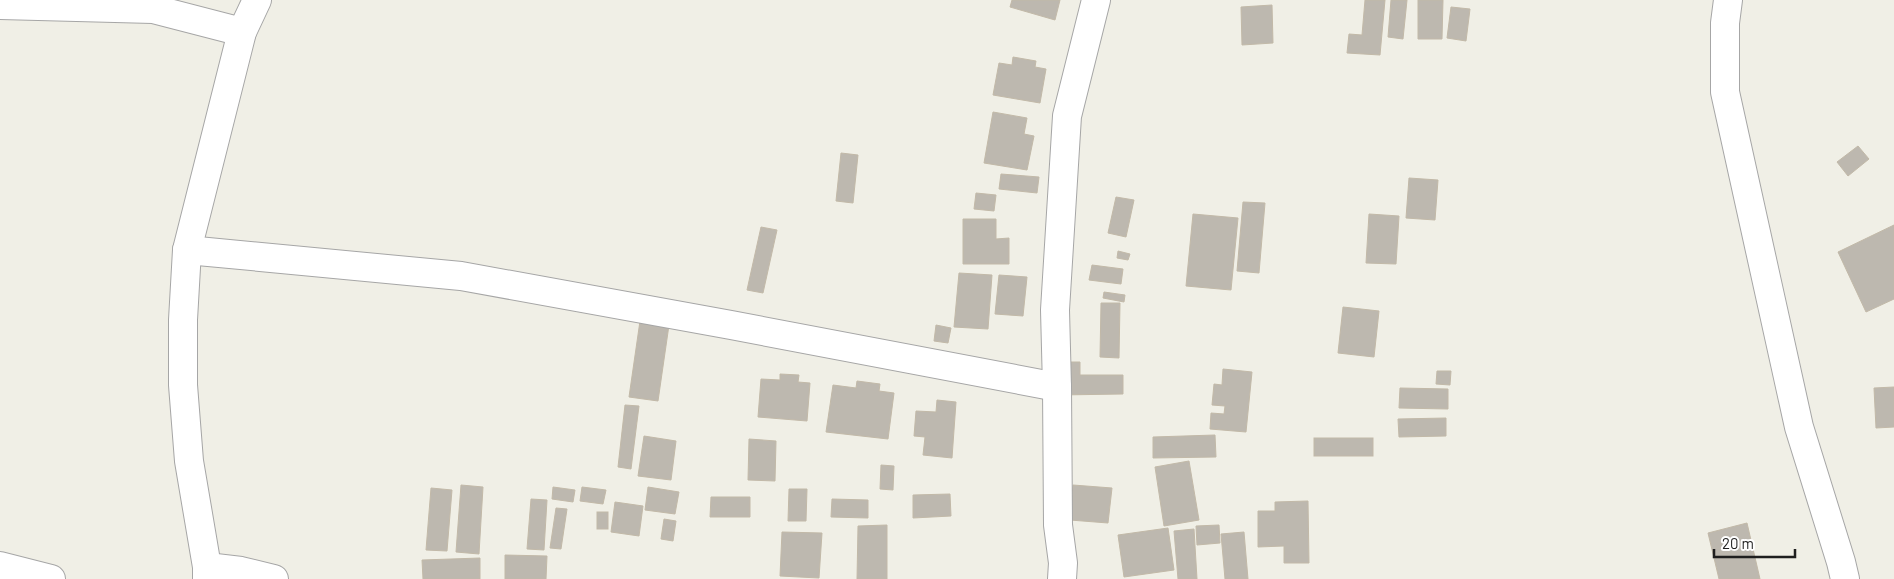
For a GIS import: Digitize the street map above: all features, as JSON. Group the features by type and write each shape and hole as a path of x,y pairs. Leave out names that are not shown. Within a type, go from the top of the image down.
{"street":[{"path":"257,0 242,32 187,250 183,320 183,386 189,461 207,573 241,571 274,579"},
{"path":"1062,579 1063,563 1058,525 1057,387 1054,310 1067,116 1096,0"},
{"path":"1728,0 1725,23 1727,101 1799,427 1845,579"},
{"path":"16,4 153,9 242,32"},
{"path":"187,250 461,276 1057,387"},
{"path":"0,566 51,579"}],"building":[{"path":"1012,0 1060,0 1055,20 1010,7"},
{"path":"1365,0 1385,0 1380,55 1347,53 1349,34 1362,35"},
{"path":"1391,0 1407,0 1403,39 1388,37"},
{"path":"1418,0 1443,0 1442,39 1418,39"},
{"path":"1272,5 1273,43 1242,45 1241,7"},
{"path":"1451,7 1470,9 1466,41 1447,38"},
{"path":"1013,57 1036,61 1035,67 1046,69 1040,103 993,95 999,63 1012,65"},
{"path":"993,112 1027,118 1024,134 1034,136 1027,170 984,163"},
{"path":"1858,146 1869,159 1848,176 1837,162"},
{"path":"841,153 858,155 853,203 836,201"},
{"path":"1001,174 1039,177 1037,193 999,189"},
{"path":"1409,178 1438,180 1435,220 1406,218"},
{"path":"976,193 996,195 994,211 974,209"},
{"path":"1116,197 1134,200 1126,237 1108,233"},
{"path":"1243,202 1265,203 1259,273 1237,271"},
{"path":"1193,214 1238,218 1231,290 1186,286"},
{"path":"1369,214 1399,216 1396,264 1366,263"},
{"path":"963,219 996,219 996,239 1009,238 1009,264 963,264"},
{"path":"1894,225 1894,299 1866,312 1838,252"},
{"path":"761,227 777,230 763,293 747,290"},
{"path":"1118,251 1130,254 1128,260 1117,258"},
{"path":"1092,265 1123,269 1121,284 1089,280"},
{"path":"959,273 992,275 988,329 954,327"},
{"path":"999,275 1027,277 1023,316 995,314"},
{"path":"1104,292 1125,295 1124,302 1103,298"},
{"path":"1101,303 1120,303 1119,358 1100,357"},
{"path":"1343,307 1379,311 1374,357 1338,353"},
{"path":"640,321 669,325 658,401 629,397"},
{"path":"936,325 951,328 948,343 934,341"},
{"path":"1058,362 1080,362 1080,375 1123,375 1123,394 1058,395"},
{"path":"1223,369 1252,372 1246,432 1210,429 1211,413 1224,414 1225,406 1212,405 1214,384 1222,385"},
{"path":"1437,371 1451,371 1450,385 1436,384"},
{"path":"780,374 799,375 798,382 810,383 807,421 758,417 761,379 780,380"},
{"path":"857,381 880,384 879,391 894,393 888,439 826,432 833,385 856,388"},
{"path":"1894,387 1894,427 1876,428 1874,388"},
{"path":"1400,388 1448,389 1448,409 1399,408"},
{"path":"937,400 956,402 952,458 923,455 925,437 914,436 916,411 936,412"},
{"path":"625,405 639,406 631,469 618,467"},
{"path":"1446,418 1446,436 1399,437 1398,419"},
{"path":"1215,435 1216,457 1153,458 1153,437"},
{"path":"644,436 676,441 671,480 638,476"},
{"path":"1314,438 1373,438 1373,456 1314,456"},
{"path":"749,439 776,441 775,481 748,480"},
{"path":"1189,461 1199,520 1164,526 1155,467"},
{"path":"881,465 894,466 893,490 880,489"},
{"path":"461,485 483,487 479,554 456,552"},
{"path":"1073,485 1112,488 1108,523 1070,520"},
{"path":"553,487 575,490 573,502 552,499"},
{"path":"582,487 606,490 603,504 580,501"},
{"path":"648,487 679,492 675,514 645,510"},
{"path":"431,488 452,490 447,551 426,550"},
{"path":"789,489 807,489 806,521 788,521"},
{"path":"950,494 951,516 913,518 913,495"},
{"path":"711,497 750,497 750,517 710,517"},
{"path":"531,499 547,500 544,550 527,549"},
{"path":"832,499 868,500 868,518 831,517"},
{"path":"1308,501 1309,563 1284,563 1284,546 1258,547 1258,511 1275,511 1275,502"},
{"path":"615,502 643,506 639,536 611,532"},
{"path":"556,508 567,509 561,549 550,548"},
{"path":"597,512 608,512 608,529 597,529"},
{"path":"664,519 676,521 673,541 661,539"},
{"path":"1747,523 1760,579 1719,579 1708,533"},
{"path":"887,525 887,579 857,579 858,526"},
{"path":"1219,525 1220,543 1197,545 1196,526"},
{"path":"1168,528 1174,570 1124,577 1118,535"},
{"path":"1194,529 1197,579 1178,579 1174,531"},
{"path":"782,532 822,533 819,578 780,576"},
{"path":"1244,532 1248,579 1225,579 1221,534"},
{"path":"505,555 547,556 546,579 505,579"},
{"path":"480,558 480,579 423,579 422,560"}]}
